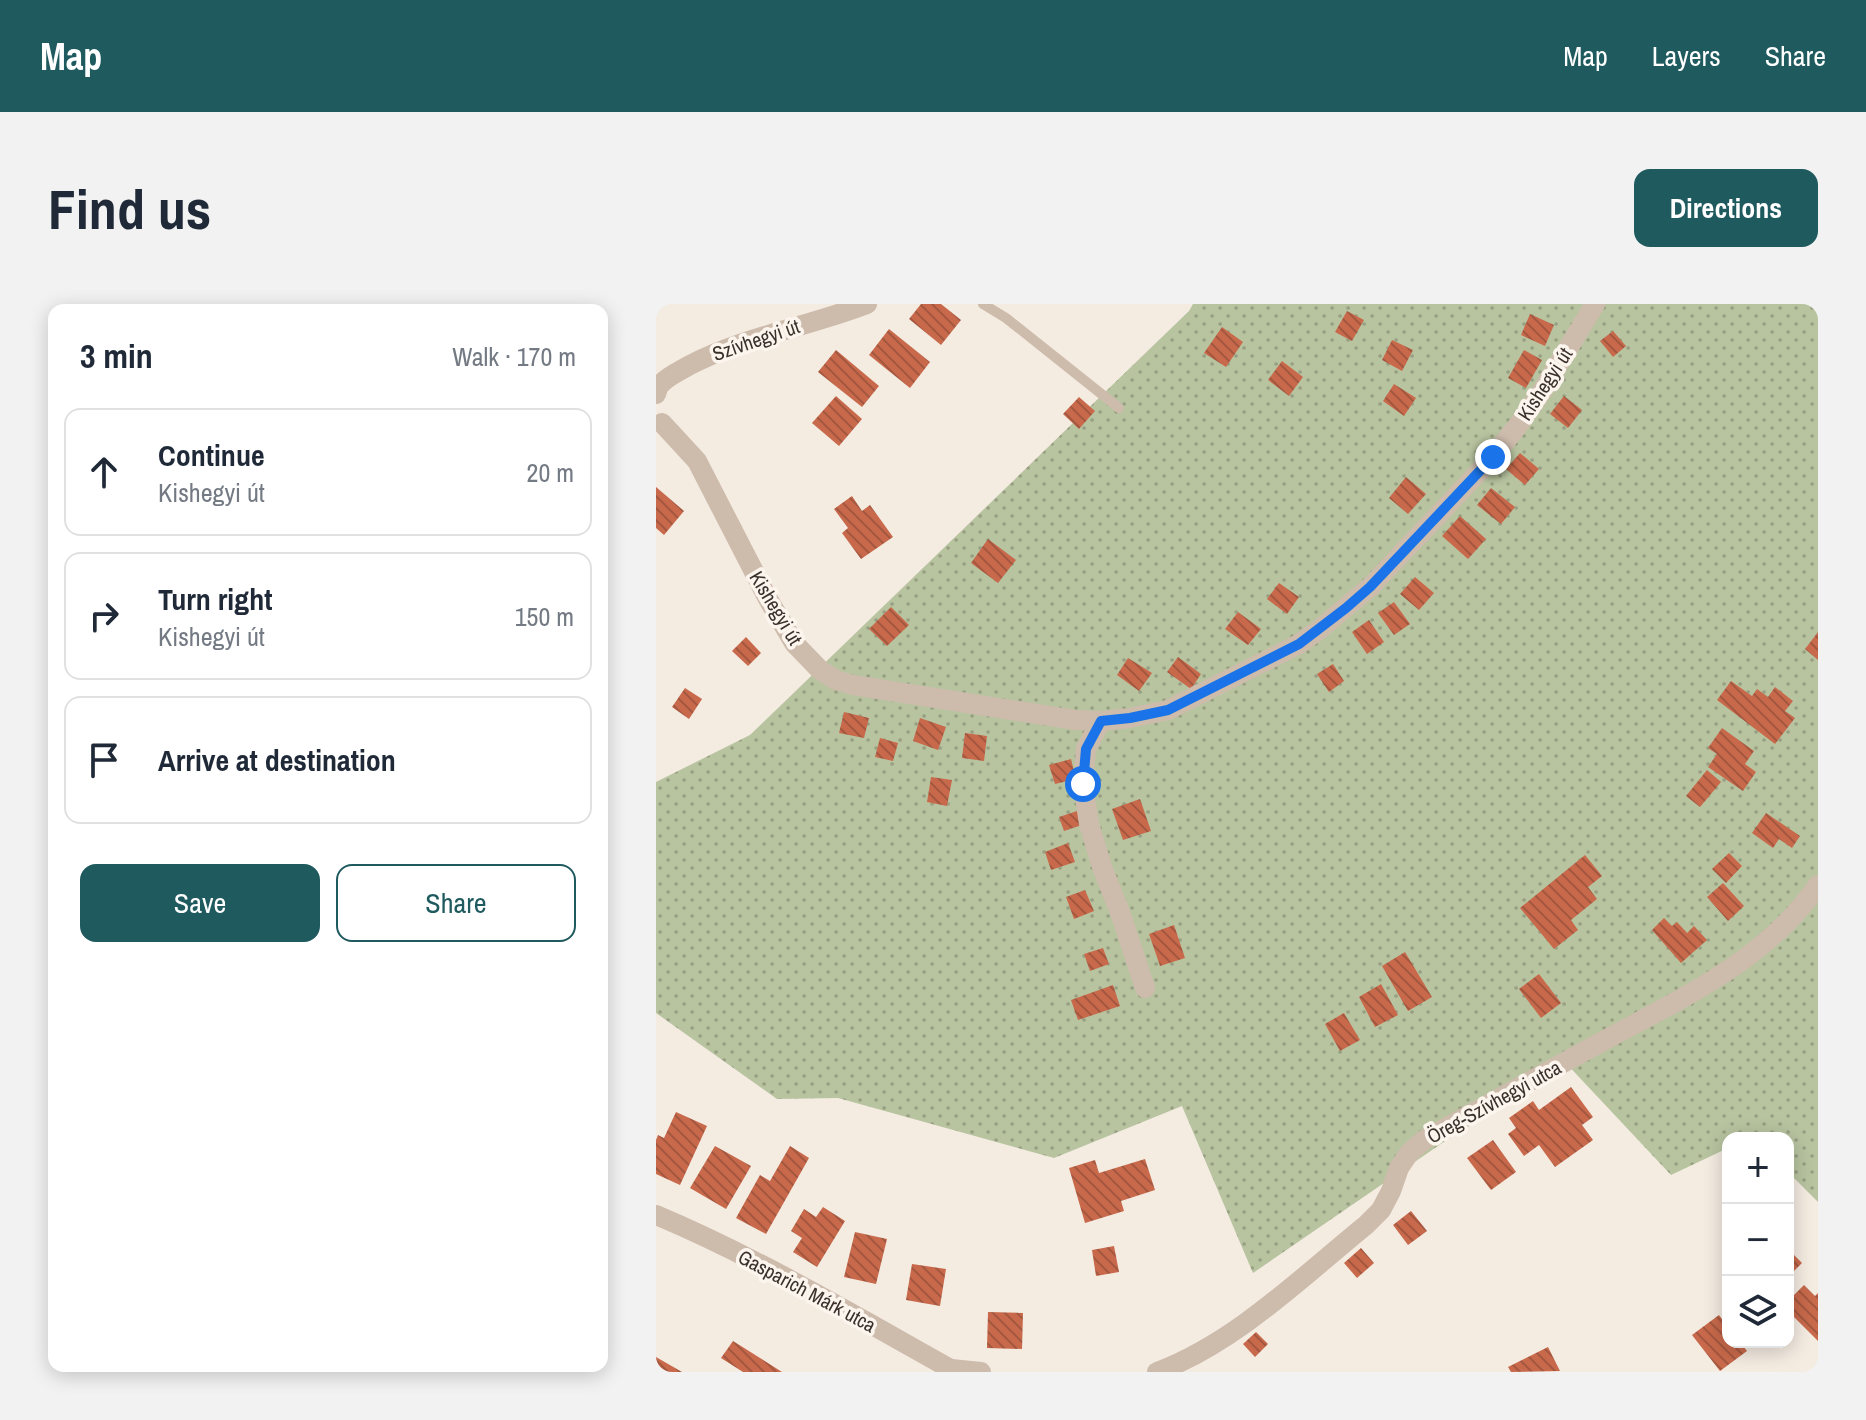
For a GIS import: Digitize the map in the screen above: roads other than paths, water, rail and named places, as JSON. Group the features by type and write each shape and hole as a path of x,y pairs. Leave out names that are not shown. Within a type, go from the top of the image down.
{"street":[{"name":"Szívhegyi út","path":"656,394 660,384 676,372 712,355 774,332 867,304"},
{"name":"Kishegyi út","path":"658,421 697,461 768,599 794,643 820,670 836,680 853,685 1075,720 1130,718 1168,710 1299,644 1370,587 1502,446 1541,393 1595,304"},
{"path":"1101,721 1086,749 1083,784 1089,824 1145,988"},
{"name":"Öreg-Szívhegyi utca","path":"1157,1372 1180,1364 1215,1344 1366,1225 1381,1210 1409,1153 1424,1140 1699,989 1781,930 1818,885"},
{"name":"Gasparich Márk utca","path":"656,1215 747,1258 954,1370"},
{"path":"954,1370 981,1372"}],"lane":[{"path":"983,304 1006,318 1119,408"}]}
